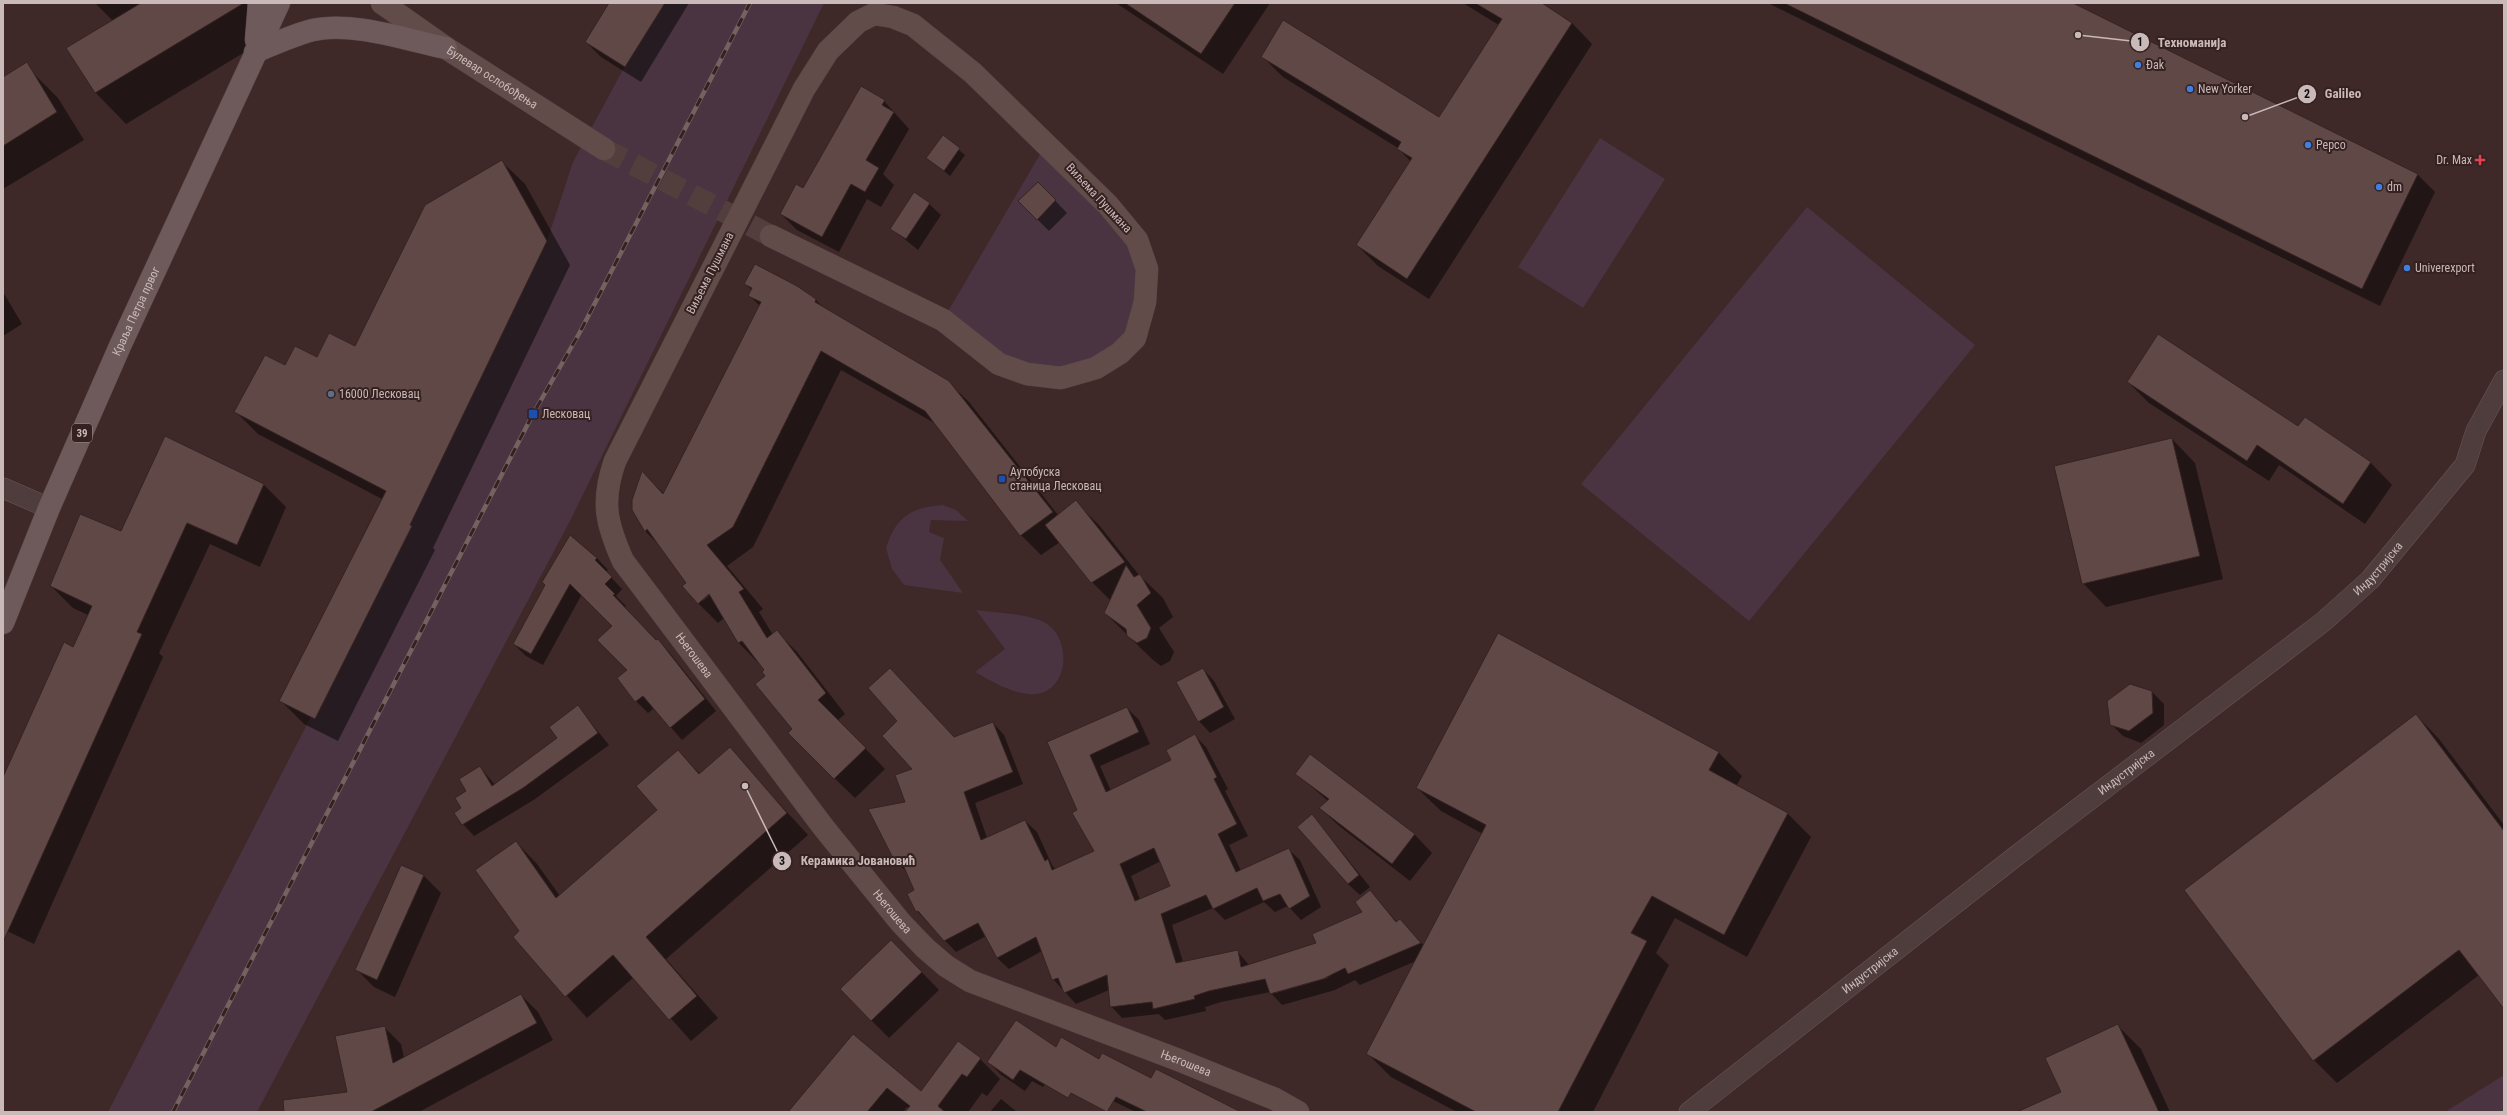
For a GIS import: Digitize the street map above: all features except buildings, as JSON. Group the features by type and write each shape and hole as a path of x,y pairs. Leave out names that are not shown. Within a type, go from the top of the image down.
{"main road":[{"path":"259,3 255,52 313,30 337,27 362,30 446,48"},
{"name":"Краља Петра првог","path":"3,624 49,508 120,346 279,3"}],"street":[{"name":"Булевар ослобођења","path":"382,3 446,48 604,149"},
{"path":"404,3 446,48"},
{"name":"Виљема Пушмана","path":"605,500 607,482 615,461 804,89 828,51 874,9 913,25 973,73 1108,205 1137,240 1147,269 1145,302 1135,338 1120,353 1096,368 1061,378 1027,374 999,364 943,320 771,236"},
{"name":"Индустријска","path":"1690,1112 2016,856 2323,622 2359,590 2370,580 2465,465 2476,431 2504,380"},
{"path":"3,488 49,508"},
{"name":"Његошева","path":"605,500 608,525 624,561 824,828 901,923 925,948 970,981 1176,1059 1275,1099 1298,1112"}],"shaded area":[{"path":"659,3 824,3 571,519 257,1112 108,1112 418,508 547,241 573,162"},
{"path":"1600,138 1665,179 1583,308 1518,267"},
{"path":"1046,144 1137,240 1135,338 1096,368 1027,374 943,320"},
{"path":"1807,207 1975,345 1749,621 1581,484"},
{"path":"943,505 956,510 968,521 931,520 929,532 944,538 940,560 963,593 904,585 892,569 886,548 895,528 906,516 922,508"},
{"path":"976,610 1024,616 1039,620 1051,627 1059,637 1063,650 1063,663 1060,676 1053,686 1042,693 1021,693 1000,686 975,672 1005,649"},
{"path":"2504,1075 2504,1112 2445,1112"}],"tunnel":[{"path":"604,149 771,236"}],"railway":[{"path":"173,1112 533,414 580,332 750,3"}],"place":[{"name":"Техноманија","path":"2078,35"},
{"name":"Đak","path":"2138,65"},
{"name":"New Yorker","path":"2190,89"},
{"name":"Galileo","path":"2245,117"},
{"name":"Pepco","path":"2308,145"},
{"name":"Dr. Max","path":"2480,160"},
{"name":"dm","path":"2379,187"},
{"name":"Univerexport","path":"2407,268"},
{"name":"16000 Лесковац","path":"331,394"},
{"name":"Лесковац","path":"533,414"},
{"name":"Аутобуска станица Лесковац","path":"1002,479"},
{"name":"Керамика Јовановић","path":"745,786"}]}
